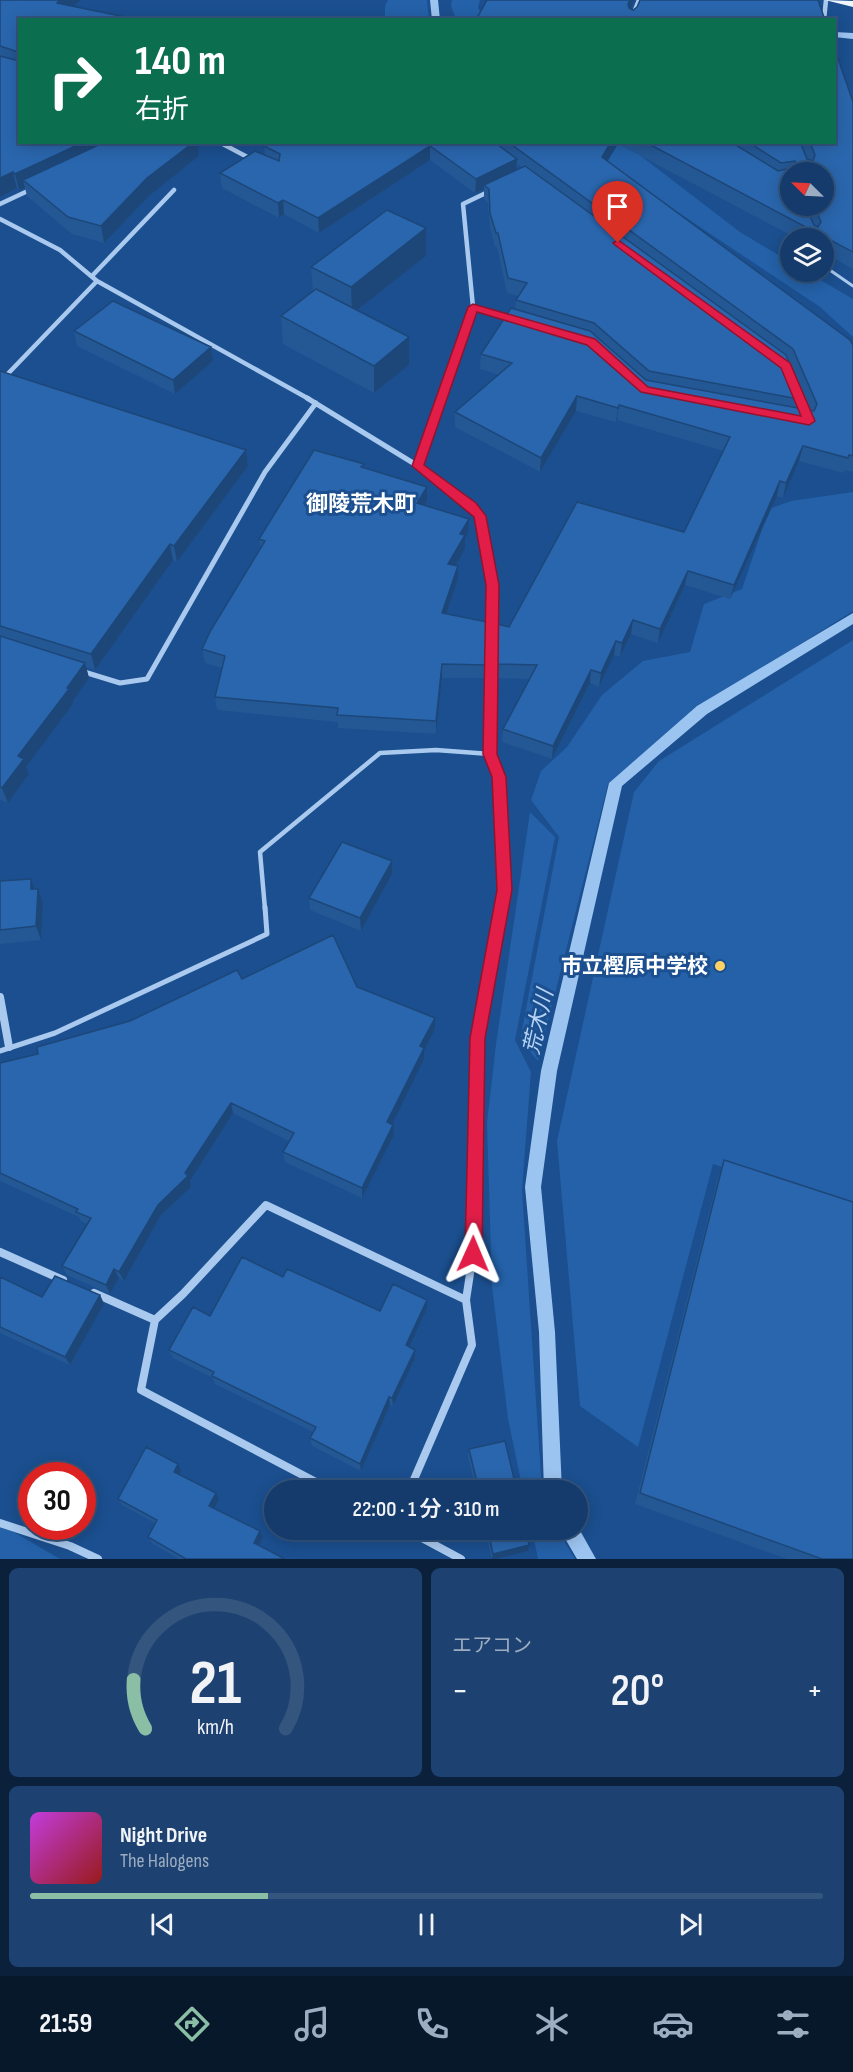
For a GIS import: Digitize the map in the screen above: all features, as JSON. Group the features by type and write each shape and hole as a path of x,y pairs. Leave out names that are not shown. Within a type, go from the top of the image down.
{"main road":[{"path":"828,0 853,4"}],"street":[{"path":"631,18 639,0"},
{"path":"824,18 828,0"},
{"path":"223,144 258,162"},
{"path":"0,204 41,185"},
{"path":"418,466 473,307 463,204 494,189"},
{"path":"92,276 174,190"},
{"path":"0,219 60,250 97,280 316,404 418,466 472,506 480,516 492,585 490,754 499,777 505,890 478,1038 473,1254 466,1300 472,1345 414,1480"},
{"path":"0,382 97,280"},
{"path":"473,307 516,320"},
{"path":"77,669 120,683 147,679 265,472 316,404"},
{"path":"0,997 9,1047"},
{"path":"312,1480 141,1390 155,1320 183,1294 266,1204 466,1300"},
{"path":"0,1252 72,1284"},
{"path":"82,1288 155,1320"},
{"path":"0,1523 70,1546 98,1559"},
{"path":"426,1540 461,1559"}],"lane":[{"path":"834,273 853,286"},
{"path":"0,1051 55,1033 267,934 261,852 380,753 436,750 490,754"}],"shaded area":[{"path":"388,0 427,0 429,18 385,18 385,6"},
{"path":"452,0 480,0 478,7 483,18 456,18 451,6"},
{"path":"584,144 625,144 740,232 780,256 780,280 643,189"},
{"path":"782,282 824,282 853,299 853,337 820,307"},
{"path":"853,492 853,611 687,715 608,784 538,1061 520,1040 559,837 531,800 541,771 567,747 602,695 643,661 690,652 704,604 742,589 769,509 791,501"},
{"name":"市立樫原中学校","path":"853,640 853,1209 713,1164 638,1447 580,1406 557,1141 634,792 659,761"},
{"path":"530,812 555,837 515,1040 531,1072 522,1190 541,1480 521,1480 508,1419 492,1286 487,1123 496,1044"},
{"path":"0,1526 18,1534 18,1540 28,1540 60,1559 0,1559"},
{"path":"534,1540 563,1540 575,1559 538,1559"}],"building":[{"path":"0,0 60,0 57,3 130,18 18,18 18,52 0,46"},
{"path":"487,0 630,0 629,8 633,10 640,0 818,0 824,18 477,18"},
{"path":"836,53 853,102 853,252 834,242 834,228 808,228 785,216 810,216 814,225 818,227 821,222 818,216 834,216 834,162 780,162 751,144 801,144 807,159 813,161 815,155 811,144 836,144"},
{"path":"0,56 15,60 18,58 18,144 80,144 15,174 13,172 0,178"},
{"path":"101,144 191,144 147,178 101,226 68,217 23,180"},
{"path":"267,144 497,144 517,159 476,179 430,146 318,218 283,200 278,203 220,173 255,151 279,161 280,154 264,146"},
{"path":"511,144 610,144 602,157 850,340 853,345 853,456 849,455 848,458 803,446 786,483 780,481 734,585 688,571 660,629 633,620 622,643 616,641 601,673 591,670 553,746 503,729 537,665 497,664 497,624 509,627 577,502 684,532 730,437 619,405 618,408 577,396 541,458 455,412 512,363 481,354 511,308 590,331 646,380 814,411 817,404 793,349"},
{"path":"649,144 734,144 780,171 780,213"},
{"path":"525,166 786,355 804,400 649,371 594,323 516,300 527,283 508,278 498,233 496,233 490,213 489,189 484,185"},
{"path":"387,210 426,228 351,287 311,267"},
{"path":"316,289 409,337 374,366 281,316"},
{"path":"113,301 211,347 173,380 74,331"},
{"path":"0,371 246,450 174,546 170,544 91,654 0,626"},
{"path":"314,450 364,464 361,467 427,487 417,503 469,519 460,534 465,535 448,564 458,566 442,613 487,622 487,665 442,664 436,721 337,715 338,708 215,697 225,656 202,649 265,541 259,539"},
{"path":"0,636 85,663 67,688 69,689 18,756 24,759 2,788 0,787"},
{"path":"342,842 392,861 360,918 309,898"},
{"path":"31,879 31,889 38,889 36,926 0,930 0,881"},
{"path":"333,935 357,987 435,1018 420,1046 424,1048 387,1122 393,1125 362,1188 283,1152 294,1133 231,1103 185,1173 188,1176 158,1205 119,1272 114,1269 106,1285 62,1266 91,1218 76,1212 78,1209 0,1173 0,1063 38,1054 37,1047 130,1021 237,970 242,979"},
{"path":"724,1160 853,1202 853,1559 822,1559 640,1493"},
{"path":"242,1257 283,1277 287,1269 380,1311 393,1284 427,1300 406,1345 415,1350 392,1398 389,1397 360,1464 310,1438 316,1427 212,1376 214,1372 169,1350 193,1307 210,1316"},
{"path":"55,1276 100,1295 65,1357 0,1327 0,1277 42,1297"},
{"path":"505,1441 514,1480 476,1480 469,1449"},
{"path":"146,1447 178,1464 174,1472 216,1493 209,1506 260,1531 254,1543 285,1559 186,1559 148,1537 157,1520 118,1499"},
{"path":"490,1540 528,1540 529,1545 493,1554"}],"waterway":[{"path":"434,0 436,18"},
{"path":"836,35 853,36"},
{"name":"荒木川","path":"553,1480 547,1332 533,1187 549,1071 616,783 702,710 853,618"},
{"name":"荒木川","path":"575,1540 587,1559"}],"place":[{"name":"市立樫原中学校","path":"720,966"}],"district":[{"name":"御陵荒木町","path":"361,504"}],"route":[{"path":"473,1254 478,1038 505,890 499,777 490,754 492,585 480,516 472,506 418,466 473,307 591,342 645,390 809,421 786,366 618,243"}]}
